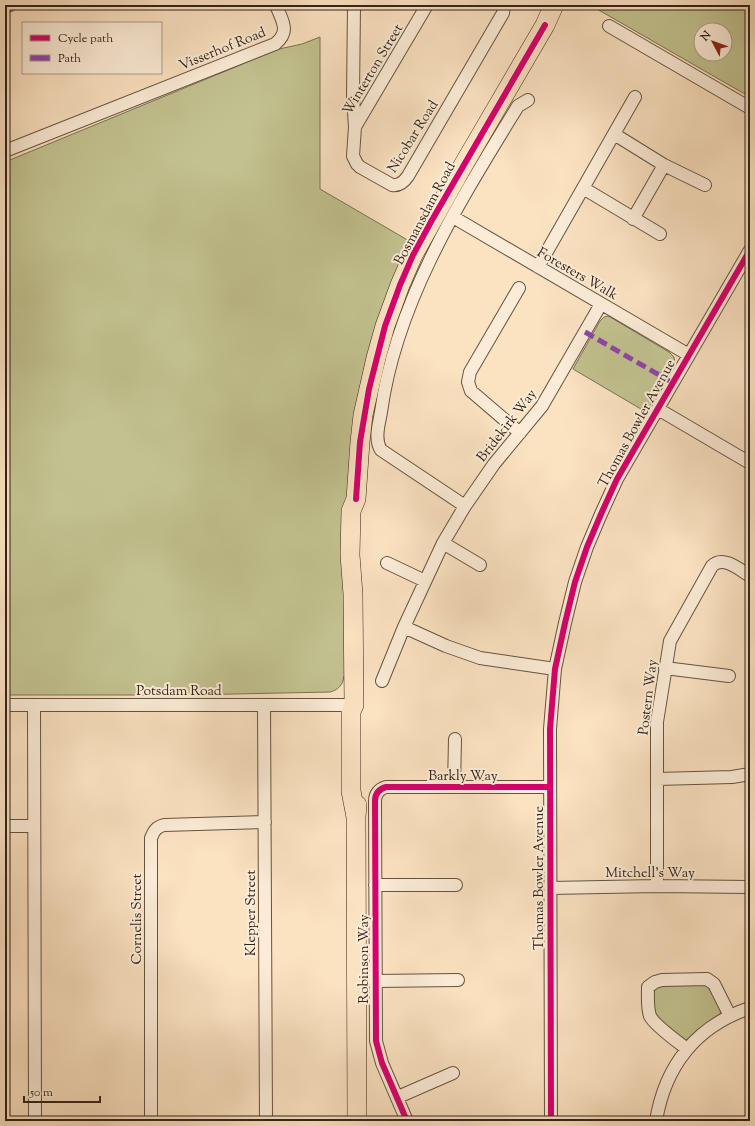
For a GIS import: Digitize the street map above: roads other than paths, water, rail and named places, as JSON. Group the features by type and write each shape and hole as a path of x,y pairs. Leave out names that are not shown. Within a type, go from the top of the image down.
{"main road":[{"name":"Bosmansdam Road","path":"356,1121 356,817 361,759 358,716 354,705 353,594 350,555 351,511 356,499 360,442 367,395 385,326 413,255 545,25 554,5"},
{"name":"Bosmansdam Road","path":"545,25 561,5"}],"street":[{"path":"5,7 10,5"},
{"name":"Visserhof Road","path":"6,147 274,44 284,35 285,30 276,5"},
{"name":"Nicobar Road","path":"354,5 353,98 355,127 353,156 356,164 392,185 402,183 408,176 503,13 504,5"},
{"name":"Winterton Street","path":"355,127 427,5"},
{"path":"609,26 750,108"},
{"path":"538,266 635,97"},
{"path":"465,506 385,454 379,447 378,435 383,396 400,332 430,261 453,217 518,106 528,100"},
{"path":"614,134 664,165 705,185"},
{"path":"633,219 664,165"},
{"path":"583,188 660,234"},
{"name":"Foresters Walk","path":"453,217 689,355"},
{"name":"Thomas Bowler Avenue","path":"551,1121 550,729 555,669 570,603 588,547 617,479 750,250"},
{"path":"519,288 470,372 468,382 471,392 520,433"},
{"name":"Bridekirk Way","path":"382,681 404,627 425,582 444,543 465,506 494,464 542,406 601,304"},
{"path":"658,409 750,463"},
{"path":"444,543 480,565"},
{"path":"387,562 425,582"},
{"name":"Postern Way","path":"657,886 657,722 670,641 712,566 716,562 727,562 750,576"},
{"path":"404,627 446,646 480,658 555,669"},
{"path":"665,668 729,676"},
{"name":"Potsdam Road","path":"5,705 354,705"},
{"path":"34,705 35,1121"},
{"name":"Klepper Street","path":"264,705 266,1121"},
{"name":"Barkly Way","path":"454,787 455,739"},
{"path":"656,779 732,777 750,774"},
{"name":"Barkly Way","path":"378,791 386,787 550,787"},
{"name":"Robinson Way","path":"378,791 375,801 376,1042 382,1063 398,1097 407,1121"},
{"name":"Cornelis Street","path":"151,1121 151,838 154,831 158,827 164,825 265,822"},
{"path":"5,826 34,826"},
{"path":"375,885 456,885"},
{"name":"Mitchell's Way","path":"550,888 750,886"},
{"path":"687,1049 655,1023 650,1016 648,987 655,982 662,980 703,979 711,981 714,984 730,1016"},
{"path":"375,981 458,980"},
{"path":"656,1121 666,1083 687,1049 707,1030 730,1016 750,1008"},
{"path":"398,1097 453,1073"}]}
